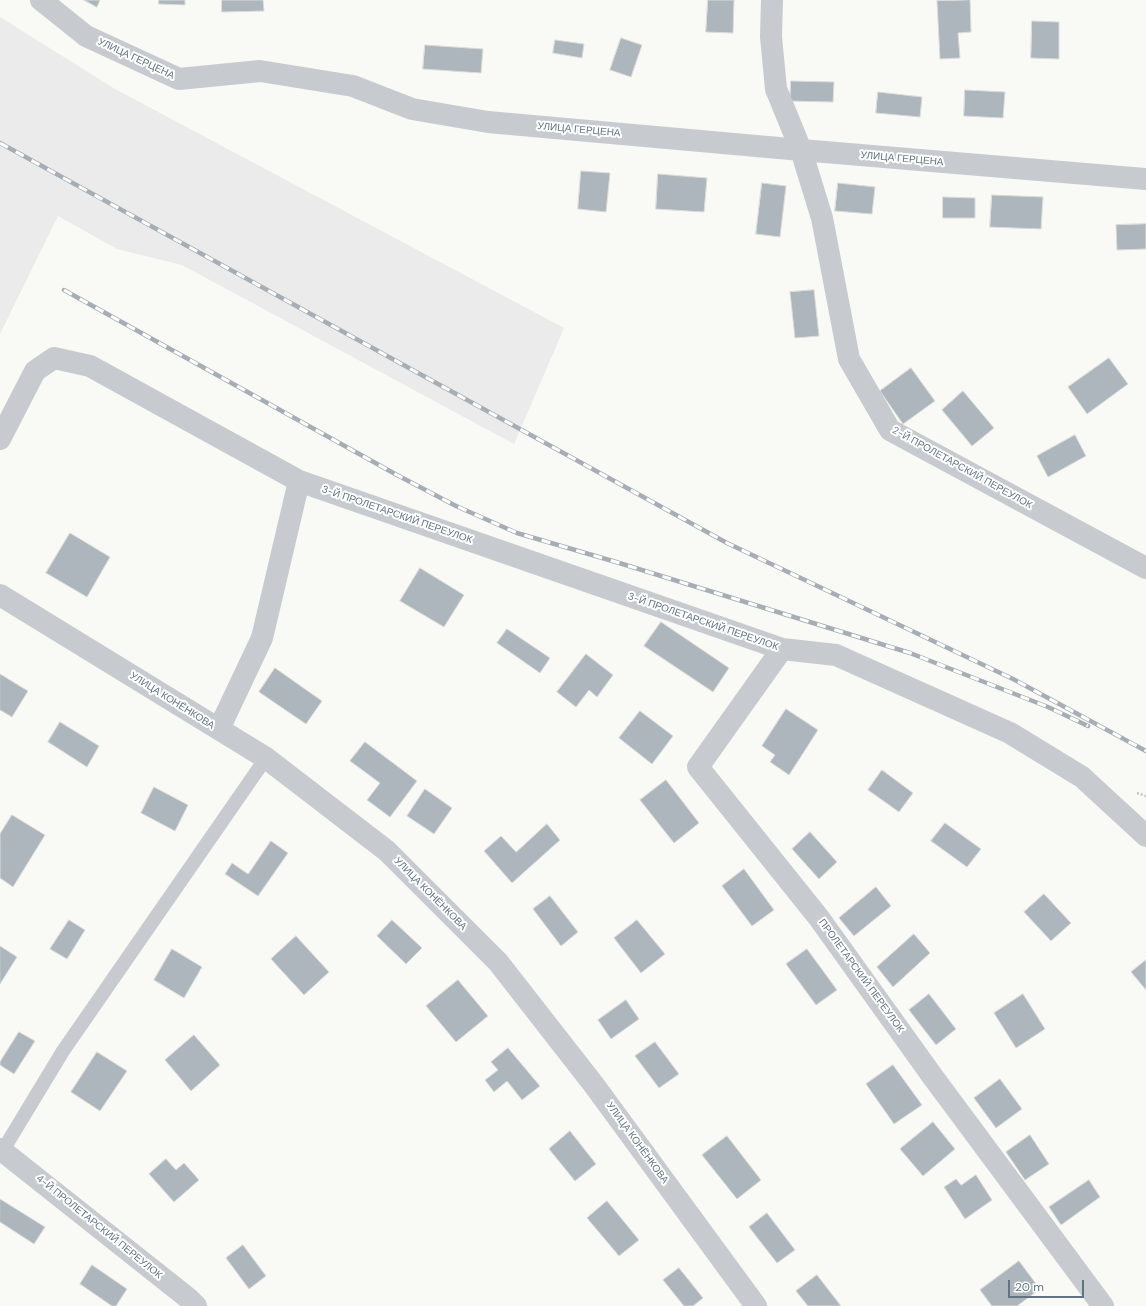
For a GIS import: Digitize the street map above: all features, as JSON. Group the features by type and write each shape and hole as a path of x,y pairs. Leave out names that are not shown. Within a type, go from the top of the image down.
{"street":[{"name":"УЛИЦА ГЕРЦЕНА","path":"41,0 86,36 179,79 260,71 353,86 412,110 488,122 1146,179"},
{"name":"2-Й ПРОЛЕТАРСКИЙ ПЕРЕУЛОК","path":"772,0 770,37 776,90 801,150 822,218 849,359 890,430 1146,568"},
{"name":"3-Й ПРОЛЕТАРСКИЙ ПЕРЕУЛОК","path":"0,439 35,371 54,358 90,366 299,481 782,649 836,655 1010,733 1082,777 1146,836"},
{"path":"219,729 262,638 299,481"},
{"name":"УЛИЦА КОНЁНКОВА","path":"0,595 266,758 387,851 498,962 594,1085 756,1306"},
{"name":"ПРОЛЕТАРСКИЙ ПЕРЕУЛОК","path":"782,649 698,767 819,918 933,1077 1103,1306"},
{"name":"4-Й ПРОЛЕТАРСКИЙ ПЕРЕУЛОК","path":"2,1149 196,1306"}],"lane":[{"path":"2,1149 63,1051 266,758"}],"shaded area":[{"path":"0,17 115,89 564,328 514,444 182,265 117,249 58,216 0,334"}],"building":[{"path":"84,0 100,0 97,7"},
{"path":"159,0 185,0 185,5 159,4"},
{"path":"222,0 263,0 264,11 222,12"},
{"path":"708,0 734,0 733,33 706,32"},
{"path":"970,0 971,32 958,33 960,58 940,59 937,1"},
{"path":"1032,21 1059,22 1059,59 1031,58"},
{"path":"621,38 642,45 631,77 610,70"},
{"path":"555,40 584,44 582,58 553,53"},
{"path":"425,45 483,49 481,73 423,69"},
{"path":"791,81 834,82 833,102 790,101"},
{"path":"965,90 1005,92 1003,118 964,116"},
{"path":"878,92 922,97 920,117 876,113"},
{"path":"581,171 610,173 606,212 578,209"},
{"path":"658,174 707,178 704,212 656,209"},
{"path":"762,183 786,186 780,237 756,234"},
{"path":"838,183 875,187 872,214 835,211"},
{"path":"992,195 1043,197 1041,229 990,227"},
{"path":"943,197 975,198 975,218 943,218"},
{"path":"1146,224 1146,249 1117,250 1116,225"},
{"path":"814,290 819,336 795,338 790,292"},
{"path":"1109,358 1128,384 1087,414 1068,387"},
{"path":"911,368 935,401 903,424 880,391"},
{"path":"963,391 994,428 972,446 942,410"},
{"path":"1075,435 1086,456 1048,477 1037,456"},
{"path":"70,533 110,557 87,597 46,573"},
{"path":"420,568 464,595 444,627 400,601"},
{"path":"661,622 729,668 713,692 644,646"},
{"path":"507,629 550,658 540,673 497,643"},
{"path":"586,654 613,675 597,697 589,690 576,707 557,692"},
{"path":"275,668 322,701 306,724 259,692"},
{"path":"0,674 28,691 12,717 0,710"},
{"path":"786,709 818,730 789,775 770,762 775,755 762,746"},
{"path":"640,711 673,736 652,764 619,738"},
{"path":"60,722 99,746 87,767 48,742"},
{"path":"365,742 417,781 390,817 367,800 380,783 350,761"},
{"path":"882,770 913,793 899,812 868,790"},
{"path":"666,780 699,823 674,843 640,800"},
{"path":"154,787 188,805 175,831 141,813"},
{"path":"425,789 452,808 434,834 407,816"},
{"path":"12,815 45,835 13,887 0,878 0,834"},
{"path":"945,823 981,849 967,867 931,841"},
{"path":"547,824 560,840 512,883 484,851 501,836 516,852"},
{"path":"810,832 837,862 819,879 792,849"},
{"path":"271,841 288,853 258,896 225,874 232,863 248,874"},
{"path":"744,869 774,910 752,926 722,886"},
{"path":"876,887 891,906 854,936 839,918"},
{"path":"1044,894 1071,923 1051,941 1024,912"},
{"path":"550,896 578,932 561,946 533,909"},
{"path":"69,920 85,930 67,959 50,949"},
{"path":"392,920 422,948 406,964 377,936"},
{"path":"637,920 665,954 641,973 614,938"},
{"path":"914,934 930,953 893,987 877,967"},
{"path":"296,936 329,972 304,995 271,959"},
{"path":"0,946 17,957 0,984"},
{"path":"172,949 202,967 184,998 154,980"},
{"path":"807,949 837,990 816,1005 786,964"},
{"path":"1146,960 1146,990 1131,972"},
{"path":"458,980 488,1016 456,1042 426,1006"},
{"path":"929,994 956,1029 936,1045 909,1010"},
{"path":"1023,994 1045,1029 1016,1048 994,1013"},
{"path":"626,1000 639,1019 611,1039 598,1020"},
{"path":"19,1032 35,1041 14,1074 0,1065 0,1062"},
{"path":"194,1035 220,1065 191,1091 165,1060"},
{"path":"655,1042 679,1074 659,1088 635,1056"},
{"path":"508,1048 540,1086 522,1100 507,1081 494,1092 485,1080 498,1070 491,1062"},
{"path":"97,1052 127,1071 100,1111 71,1092"},
{"path":"893,1065 922,1105 894,1124 866,1084"},
{"path":"1000,1079 1022,1109 996,1128 974,1098"},
{"path":"933,1122 955,1149 923,1176 900,1149"},
{"path":"570,1131 596,1164 575,1181 549,1149"},
{"path":"1030,1135 1049,1164 1025,1180 1006,1152"},
{"path":"727,1136 761,1180 737,1199 702,1155"},
{"path":"166,1159 176,1170 184,1163 199,1180 174,1202 149,1174"},
{"path":"976,1175 992,1200 965,1219 944,1187 956,1179 961,1185"},
{"path":"1089,1180 1100,1197 1061,1225 1049,1207"},
{"path":"0,1199 45,1227 34,1244 0,1222"},
{"path":"607,1201 639,1240 619,1256 587,1218"},
{"path":"767,1213 795,1250 777,1263 749,1227"},
{"path":"243,1245 266,1276 249,1289 226,1258"},
{"path":"1019,1261 1040,1289 1017,1306 992,1306 980,1290"},
{"path":"92,1265 127,1289 116,1306 112,1306 80,1284"},
{"path":"679,1268 703,1298 693,1306 684,1306 663,1280"},
{"path":"817,1275 841,1306 808,1306 796,1291"}],"railway":[{"path":"0,143 727,543 1013,679 1146,751"},
{"path":"64,290 397,475 456,506 517,533 910,653 1048,707 1088,726"}]}
